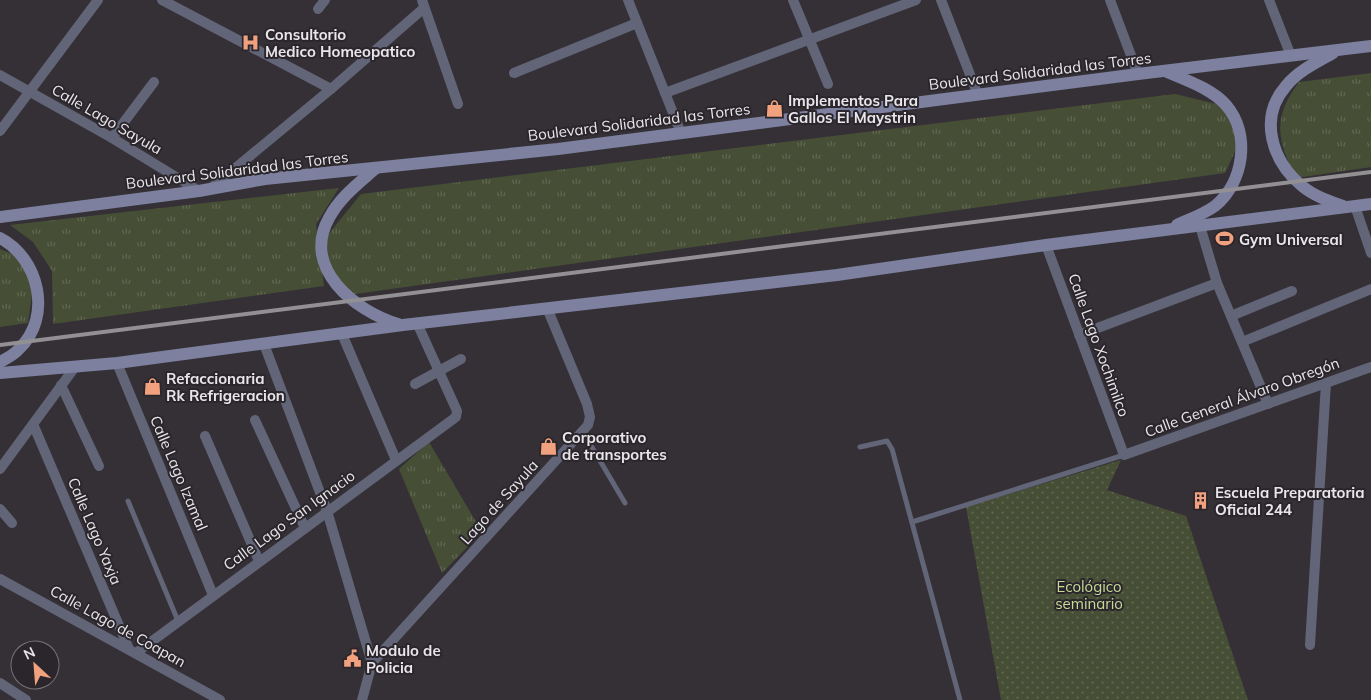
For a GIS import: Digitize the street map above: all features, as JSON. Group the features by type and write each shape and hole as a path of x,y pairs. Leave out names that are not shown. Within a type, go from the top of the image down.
{"main road":[{"name":"Boulevard Solidaridad las Torres","path":"0,217 204,190 272,178 681,133 1371,46"},
{"path":"1340,50 1313,65 1286,85 1274,105 1270,126 1274,148 1294,179 1312,193 1351,207"},
{"path":"1165,71 1204,89 1226,105 1239,131 1241,152 1234,181 1223,198 1207,211 1166,230"},
{"path":"376,168 349,192 329,218 322,238 324,260 332,279 352,302 371,314 403,325"},
{"path":"0,373 117,363 417,323 837,275 1046,245 1371,204"},
{"path":"0,238 16,248 25,260 36,284 38,301 36,318 28,338 20,349 0,362"}],"street":[{"path":"0,131 98,0"},
{"path":"162,0 331,89"},
{"path":"318,9 324,0"},
{"path":"628,0 681,133"},
{"path":"793,0 828,84"},
{"path":"665,93 916,0"},
{"path":"941,0 978,95"},
{"path":"1110,0 1138,74"},
{"path":"1269,0 1291,56"},
{"path":"204,190 331,89 423,4 458,104"},
{"path":"514,73 637,23"},
{"name":"Calle Lago Sayula","path":"0,76 204,190"},
{"path":"112,138 154,82"},
{"path":"1351,207 1371,252"},
{"path":"1200,226 1217,283 1268,404"},
{"name":"Calle Lago Xochimilco","path":"1046,245 1124,455"},
{"path":"1079,335 1217,283"},
{"path":"1242,342 1371,288"},
{"path":"1231,316 1292,291"},
{"path":"547,308 587,404 589,421 583,432"},
{"path":"417,323 439,371"},
{"path":"342,334 396,460"},
{"path":"264,344 327,511 372,663"},
{"path":"415,384 461,359"},
{"name":"Calle Lago Izamal","path":"117,363 213,595"},
{"name":"Calle General Álvaro Obregón","path":"1124,455 1371,366"},
{"path":"0,469 75,367"},
{"name":"Calle Lago San Ignacio","path":"132,651 178,621 456,416 457,411 439,371"},
{"path":"1310,645 1326,383"},
{"path":"61,385 98,466"},
{"path":"256,420 305,528"},
{"name":"Calle Lago Yaxja","path":"33,424 132,651"},
{"name":"Lago de Sayula","path":"362,700 372,663 583,432"},
{"path":"205,436 259,561"},
{"path":"0,509 12,523"},
{"name":"Calle Lago de Coapan","path":"0,579 220,700"},
{"path":"0,683 26,700"}],"lane":[{"path":"583,432 625,503"},
{"path":"860,447 888,442 892,449 960,700"},
{"path":"912,522 1124,455"},
{"path":"128,502 178,621"}],"green space":[{"path":"1371,73 1371,167 1296,178 1281,140 1280,129 1284,107 1299,82"},
{"path":"1175,94 1225,106 1240,141 1225,173 348,295 330,269 326,237 361,194"},
{"path":"339,188 316,224 324,286 53,324 52,271 33,242 10,225"},
{"path":"0,249 18,256 33,287 28,323 0,327"},
{"path":"429,442 482,532 442,573 399,469"},
{"name":"Ecológico seminario","path":"1121,460 1107,490 1186,516 1248,700 1001,700 966,507"}],"railway":[{"path":"0,345 1371,172"}],"place":[{"name":"Consultorio Medico Homeopatico","path":"251,43"},
{"name":"Implementos Para Gallos El Maystrin","path":"774,109"},
{"name":"Gym Universal","path":"1225,239"},
{"name":"Refaccionaria Rk Refrigeracion","path":"152,387"},
{"name":"Corporativo de transportes","path":"548,446"},
{"name":"Escuela Preparatoria Oficial 244","path":"1201,501"},
{"name":"Modulo de Policia","path":"352,659"}]}
